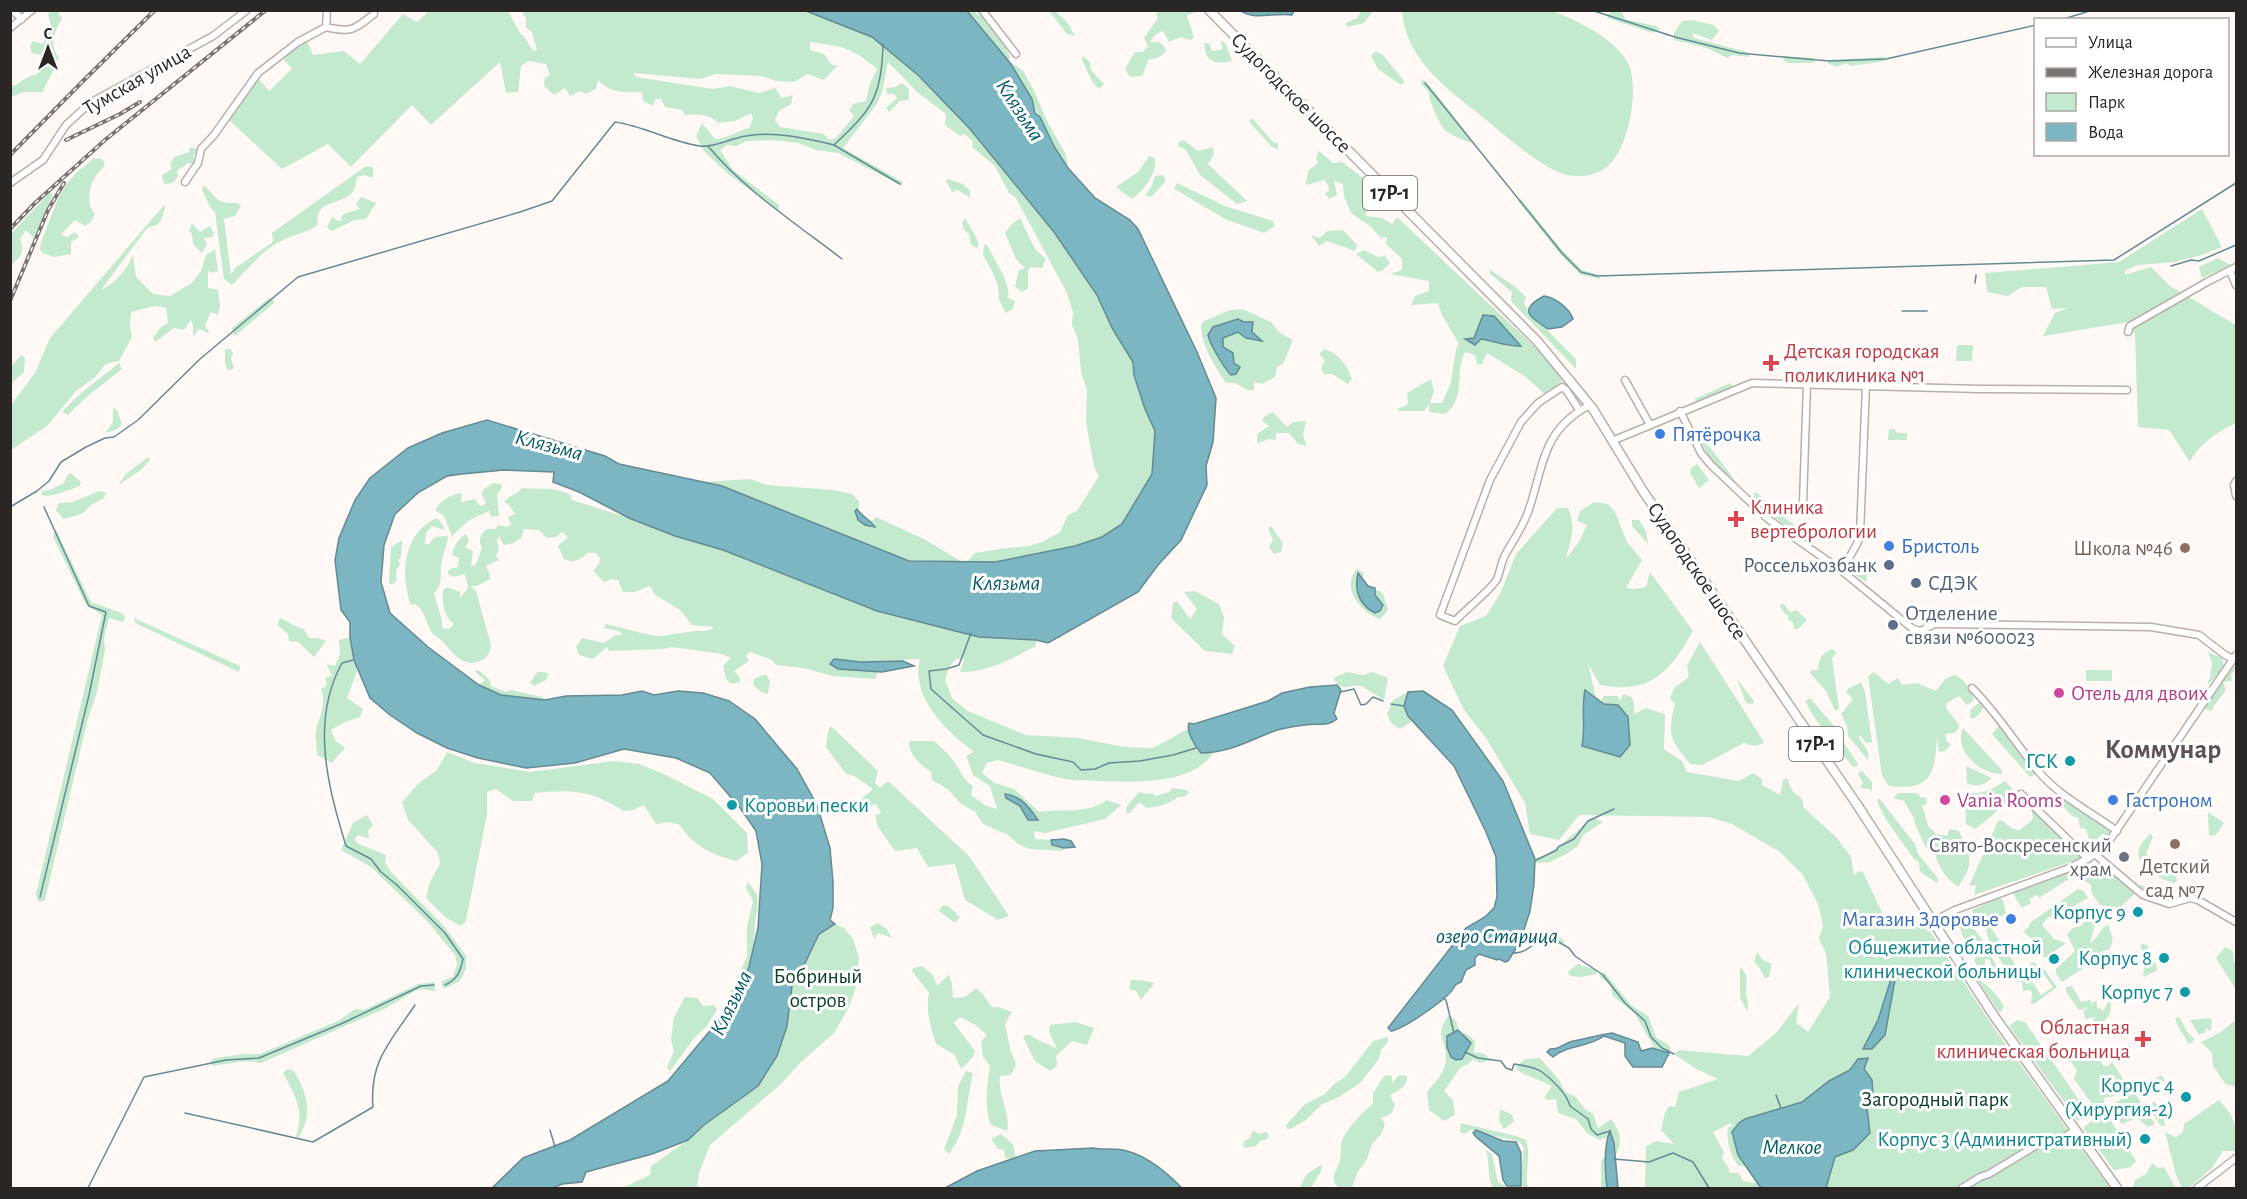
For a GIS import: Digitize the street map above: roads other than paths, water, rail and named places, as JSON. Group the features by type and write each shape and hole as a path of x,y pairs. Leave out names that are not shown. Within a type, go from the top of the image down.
{"main road":[{"name":"Судогодское шоссе","path":"1209,10 1538,342 1590,405 1643,491 1858,806 1993,1014 2117,1188"}],"street":[{"path":"12,10 22,19"},
{"path":"10,28 32,10"},
{"name":"Тумская улица","path":"10,183 43,160 66,125 90,103 213,36 247,10"},
{"path":"326,27 327,10"},
{"path":"982,10 1016,54"},
{"path":"185,182 198,163 201,149 214,135 258,73 298,42 326,27 345,32 356,28 374,14"},
{"path":"2128,332 2130,326 2233,269 2236,285"},
{"path":"1625,380 1650,425"},
{"path":"1612,441 1752,383 2127,390"},
{"path":"1803,503 1807,384"},
{"path":"1842,571 1860,534 1866,386"},
{"path":"1580,411 1562,387 1538,403 1521,422 1490,480 1440,615 1455,621 1496,581 1504,557 1520,534 1544,453 1558,430 1590,405"},
{"path":"1680,411 1691,436 1712,465 1768,519 1842,571 1913,629 1921,631 1934,624 2146,626 2199,635 2225,656 2235,657 2107,847 2088,859 1962,907 1934,921"},
{"path":"2235,483 2236,496"},
{"path":"1972,688 1999,717 2040,773 2117,831"},
{"path":"2021,794 2088,859"},
{"path":"2097,855 2143,895 2169,904 2190,898 2198,900 2236,922"},
{"path":"1962,1188 2045,1140 2065,1137 2075,1130"},
{"path":"2197,1188 2236,1158"}],"water":[{"name":"Клязьма","path":"806,11 967,11 1011,64 1032,99 1035,113 1040,117 1068,168 1095,198 1130,220 1138,229 1197,352 1216,398 1213,442 1206,466 1207,485 1181,540 1138,592 1048,643 1036,640 979,637 877,611 723,550 675,536 629,518 579,492 553,482 554,472 504,470 447,476 419,492 395,514 384,545 381,582 390,613 428,647 479,685 501,695 545,700 566,696 622,695 642,691 654,695 678,691 703,693 729,701 755,719 797,769 817,805 830,848 833,908 830,920 835,924 819,934 805,963 793,978 787,1026 777,1056 758,1086 704,1125 688,1140 652,1154 586,1172 582,1182 562,1184 553,1188 492,1188 523,1158 570,1140 668,1081 719,1020 736,994 749,967 758,928 762,864 756,831 741,809 710,773 676,758 624,749 575,763 526,768 478,758 447,748 417,733 370,698 354,660 350,622 341,610 335,560 339,538 355,500 370,478 408,448 442,433 487,420 605,456 619,464 722,486 909,561 995,562 1075,546 1102,537 1122,524 1152,474 1155,431 1134,375 1133,362 1112,328 1097,295 1054,232 970,129 918,75 872,37"},
{"path":"1241,11 1294,11 1292,15 1259,16"},
{"path":"1544,296 1562,304 1573,319 1562,327 1548,329 1532,317 1529,313 1531,305"},
{"path":"1483,315 1494,316 1521,346 1481,339 1475,345 1465,339 1474,338"},
{"path":"1238,319 1253,322 1252,332 1262,341 1246,338 1238,332 1223,338 1223,347 1233,353 1234,363 1240,367 1236,374 1231,375 1208,335 1213,327"},
{"path":"857,509 875,527 865,525 858,520 855,511"},
{"path":"1358,573 1368,586 1375,588 1375,595 1383,605 1380,611 1375,613 1370,610 1359,596"},
{"path":"834,659 861,662 903,661 914,666 882,672 838,669 830,664"},
{"path":"1337,685 1341,690 1334,713 1337,719 1330,723 1277,730 1222,751 1201,753 1190,735 1189,723 1194,724 1268,701 1282,693 1310,687"},
{"path":"1585,690 1604,704 1618,705 1628,717 1630,745 1620,757 1582,746"},
{"name":"озеро Старица","path":"1423,691 1452,710 1503,781 1535,859 1534,884 1530,911 1520,942 1508,961 1479,954 1475,958 1475,965 1466,970 1461,982 1455,985 1438,1003 1417,1018 1391,1031 1388,1028 1466,928 1485,917 1494,908 1497,897 1496,857 1454,766 1408,716 1404,706 1408,692"},
{"path":"1005,794 1021,800 1038,820 1028,820 1020,806 1006,798"},
{"path":"1051,840 1071,841 1075,847 1064,848 1052,845"},
{"path":"1892,976 1895,980 1885,1035 1872,1049 1863,1049 1878,1020"},
{"path":"1458,1030 1471,1043 1462,1059 1456,1060 1451,1057 1447,1047 1447,1036"},
{"path":"1612,1033 1638,1042 1641,1051 1652,1048 1669,1053 1662,1067 1633,1067 1625,1056 1625,1043 1604,1036 1591,1043 1565,1050 1553,1057 1547,1052 1573,1041"},
{"name":"Мелкое","path":"1868,1058 1864,1069 1872,1080 1873,1095 1867,1108 1870,1133 1853,1150 1835,1157 1826,1188 1761,1188 1738,1155 1732,1132 1739,1123 1745,1119 1802,1102 1829,1081 1850,1070 1858,1059"},
{"path":"1476,1130 1503,1141 1516,1142 1521,1153 1521,1186 1507,1186 1503,1180 1499,1156 1476,1137 1473,1133"},
{"path":"1610,1131 1614,1143 1618,1188 1607,1188 1605,1152"},
{"path":"1093,1148 1123,1150 1143,1157 1182,1188 945,1188 977,1171 1035,1151"}],"waterway":[{"path":"1591,10 1675,37 1739,53 1829,61 1886,59 2034,25"},
{"path":"2067,18 2093,10"},
{"path":"10,507 49,481 61,462 105,438 114,437 138,420 200,359 298,277 552,201 615,122 700,146 711,146 740,137 768,134 834,145 866,112 872,102 880,78 883,44"},
{"path":"1425,83 1562,253 1581,272 1597,276 2114,260 2236,183"},
{"path":"834,145 900,184"},
{"path":"708,146 754,192 842,259"},
{"path":"2171,266 2191,260 2199,261 2236,245"},
{"path":"1975,283 1976,275"},
{"path":"1902,311 1927,311"},
{"path":"40,897 89,695 106,612 89,606 44,507"},
{"path":"971,633 959,665 929,671 931,689 983,735 1036,754 1073,762 1081,770 1095,769 1109,763 1140,761 1173,755 1196,748"},
{"path":"353,660 342,663 332,685 324,731 328,777 339,824 346,846 371,859 381,872 445,933 463,959 458,975 445,985"},
{"path":"1340,692 1354,689 1361,705 1366,704 1373,697 1383,701"},
{"path":"1391,704 1404,706"},
{"path":"1536,860 1574,839 1588,821 1614,809"},
{"path":"1513,953 1528,949 1539,938 1550,938"},
{"path":"1555,940 1603,975 1625,1003 1645,1021 1651,1037 1662,1048 1674,1054"},
{"path":"88,1188 144,1077 226,1060 259,1058 343,1023 421,986 434,985"},
{"path":"1443,998 1446,1000 1454,1033"},
{"path":"185,1113 313,1142 373,1107 374,1077 378,1064 390,1041 415,1005"},
{"path":"1465,1052 1478,1058 1501,1061 1506,1068 1512,1070 1514,1064 1539,1070 1559,1087 1570,1106 1588,1119 1591,1129 1597,1135 1610,1131 1610,1133"},
{"path":"1776,1095 1781,1108"},
{"path":"550,1130 555,1147"},
{"path":"1614,1159 1649,1162 1673,1153 1693,1162 1709,1188"}],"railway":[{"path":"10,155 155,10"},
{"path":"10,229 35,203 105,140 266,10"},
{"path":"66,140 140,102"},
{"path":"10,301 48,210 64,183"}],"place":[{"name":"Детская городская поликлиника №1","path":"1771,363"},
{"name":"Пятёрочка","path":"1660,434"},
{"name":"Клиника вертебрологии","path":"1736,519"},
{"name":"Бристоль","path":"1889,546"},
{"name":"Школа №46","path":"2185,548"},
{"name":"Россельхозбанк","path":"1889,565"},
{"name":"СДЭК","path":"1916,583"},
{"name":"Отделение связи №600023","path":"1893,625"},
{"name":"Отель для двоих","path":"2059,693"},
{"name":"ГСК","path":"2070,761"},
{"name":"Vania Rooms","path":"1945,800"},
{"name":"Гастроном","path":"2113,800"},
{"name":"Коровьи пески","path":"732,805"},
{"name":"Детский сад №7","path":"2175,844"},
{"name":"Свято-Воскресенский храм","path":"2124,857"},
{"name":"Корпус 9","path":"2138,912"},
{"name":"Магазин Здоровье","path":"2011,919"},
{"name":"Корпус 8","path":"2164,958"},
{"name":"Общежитие областной клинической больницы","path":"2054,959"},
{"name":"Корпус 7","path":"2185,992"},
{"name":"Областная клиническая больница","path":"2143,1039"},
{"name":"Корпус 4 (Хирургия-2)","path":"2186,1097"},
{"name":"Корпус 3 (Административный)","path":"2145,1139"}],"district":[{"name":"Коммунар","path":"2163,749"}],"park label":[{"name":"Бобриный остров","path":"818,988"},
{"name":"Загородный парк","path":"1935,1099"}]}
